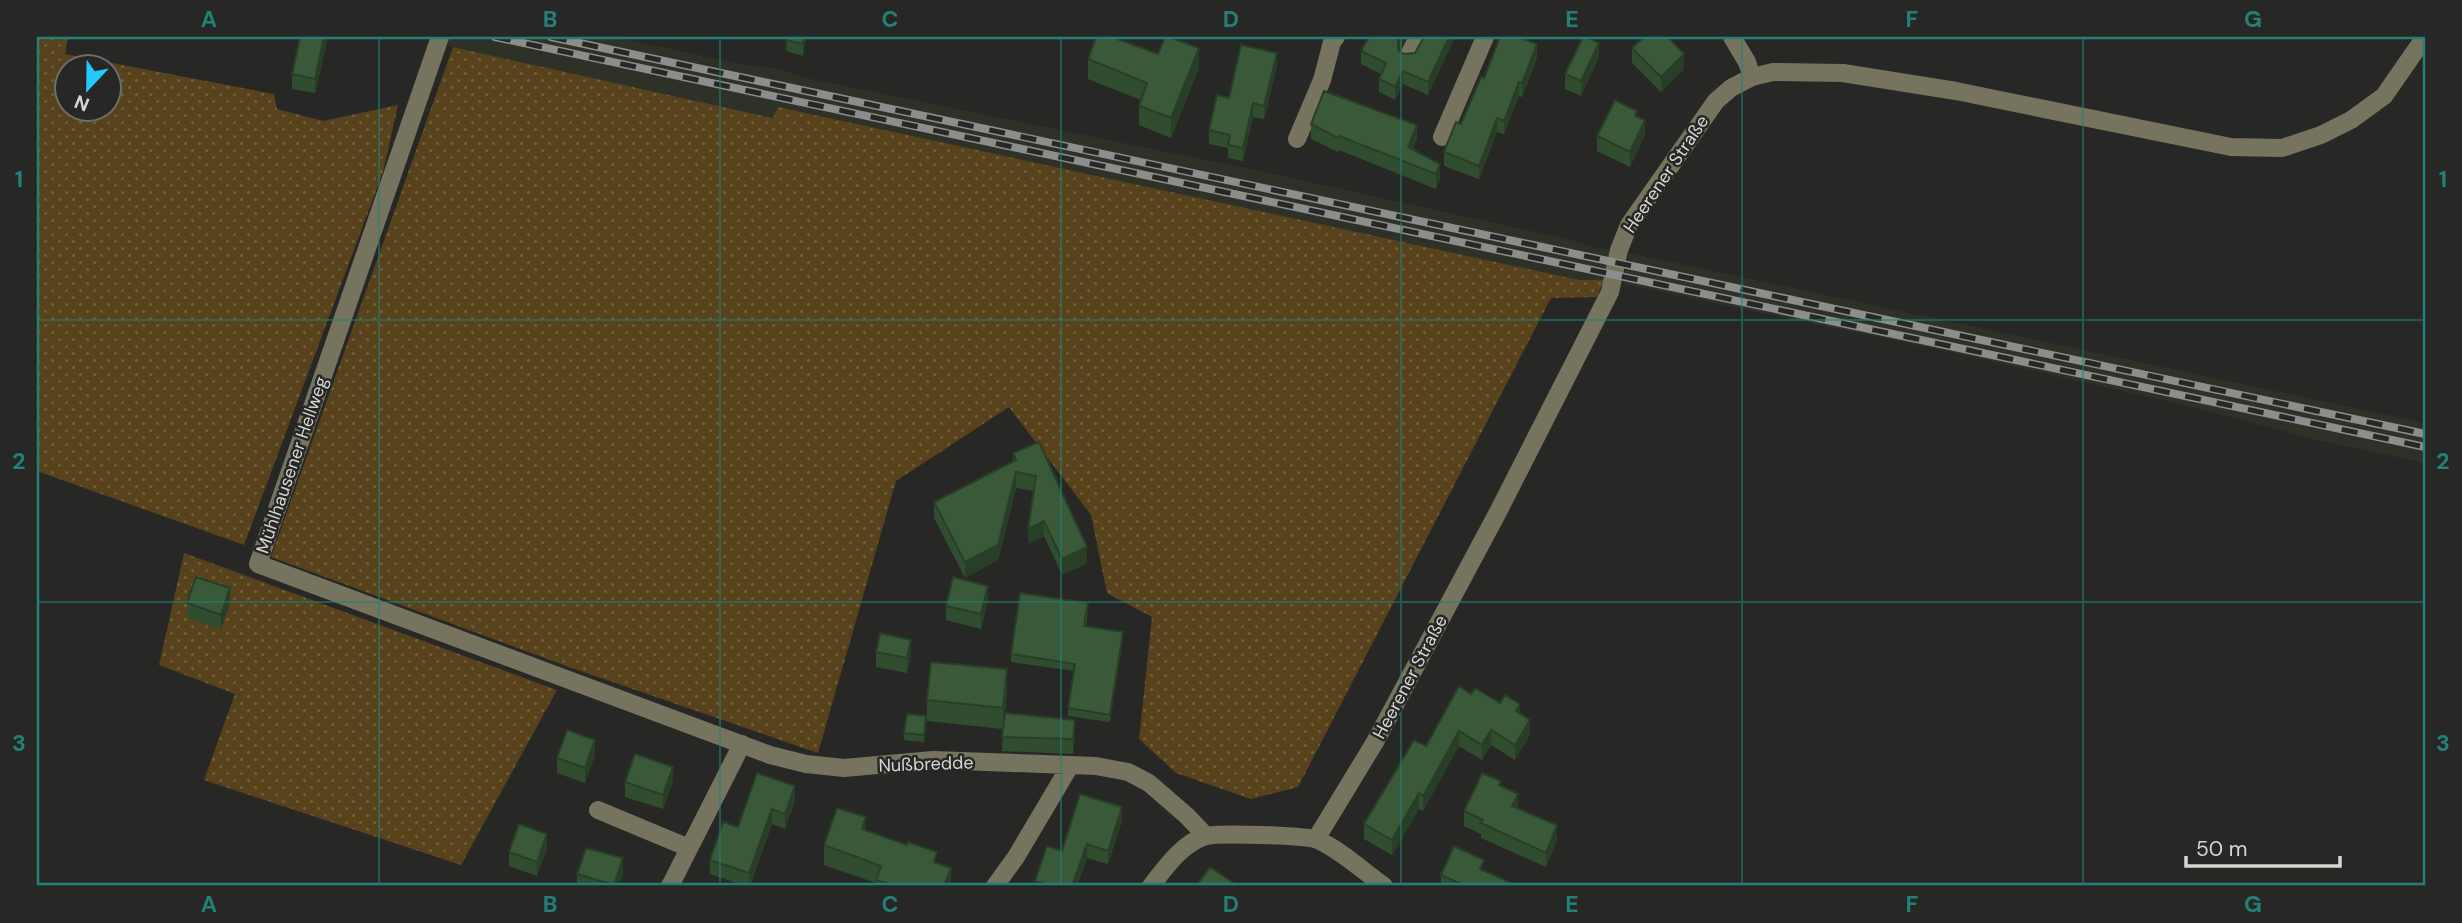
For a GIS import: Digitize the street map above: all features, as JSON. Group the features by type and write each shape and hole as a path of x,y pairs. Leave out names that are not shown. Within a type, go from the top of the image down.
{"street":[{"name":"Mühlhausener Hellweg","path":"440,37 258,564 742,744"},
{"path":"1297,139 1322,80 1332,42 1336,37"},
{"path":"1408,58 1418,37"},
{"path":"1442,137 1485,37"},
{"path":"1732,37 1747,62 1752,78"},
{"name":"Heerener Straße","path":"1316,839 1375,742 1510,488 1609,292 1619,250 1629,225 1716,101 1731,89 1752,78 1773,72 1843,73 1976,95 2231,147 2282,148 2321,135 2351,120 2384,96 2425,37"},
{"name":"Nußbredde","path":"742,744 770,755 806,764 844,768 933,760 1096,766 1128,772 1149,783 1206,836"},
{"path":"670,886 742,744"},
{"path":"995,886 1016,857 1070,766"},
{"path":"598,810 689,848"},
{"path":"1151,886 1169,863 1187,847 1206,836 1286,836 1316,839 1384,886"}],"shaded area":[{"path":"37,37 68,37 65,52 52,52 52,122 122,122 122,65 274,94 277,109 323,121 398,105 383,172 244,545 37,471"},
{"path":"433,37 614,37 746,65 775,68 806,78 1274,174 1610,249 1604,280 1579,280 778,107 774,118 453,47"},
{"path":"453,47 773,118 778,107 1579,280 1604,280 1597,297 1551,298 1298,787 1251,799 1176,773 1139,739 1152,617 1107,593 1091,515 1009,407 896,481 818,753 569,667 271,557"},
{"path":"1629,253 2425,423 2425,463 2317,440 2184,405 1946,351 1623,284"},
{"path":"184,553 557,690 461,865 204,780 235,694 159,665"}],"building":[{"path":"300,37 324,37 315,79 292,74"},
{"path":"787,37 804,37 803,44 786,40"},
{"path":"1096,37 1112,37 1158,54 1165,37 1199,48 1171,118 1139,106 1147,83 1088,59"},
{"path":"1369,37 1399,37 1398,50 1404,54 1415,53 1424,37 1449,37 1428,82 1403,71 1395,87 1379,79 1386,63 1361,51"},
{"path":"1500,37 1517,37 1537,44 1504,121 1497,118 1479,166 1444,152 1456,122 1461,124 1481,77 1484,78"},
{"path":"1583,37 1599,43 1581,81 1565,74"},
{"path":"1644,37 1668,37 1684,54 1661,77 1632,48"},
{"path":"1241,45 1277,53 1264,106 1253,103 1243,148 1228,145 1230,135 1209,130 1217,95 1229,98"},
{"path":"1324,91 1417,125 1408,147 1440,164 1436,174 1339,136 1338,138 1311,124"},
{"path":"1615,100 1637,111 1635,116 1645,120 1630,152 1597,136"},
{"path":"1039,442 1087,547 1062,559 1044,521 1028,529 1036,476 1016,472 998,545 965,562 934,502 1016,460 1013,453"},
{"path":"196,577 230,588 221,615 187,603"},
{"path":"953,577 988,586 981,614 946,606"},
{"path":"1020,593 1088,603 1084,626 1123,632 1110,715 1068,708 1075,664 1011,654"},
{"path":"880,633 911,640 907,658 876,652"},
{"path":"931,662 1007,669 1003,708 927,700"},
{"path":"1459,686 1471,694 1475,688 1500,703 1505,695 1520,704 1516,711 1530,720 1515,745 1491,730 1482,745 1459,731 1423,796 1419,793 1392,840 1364,824 1414,740 1426,746"},
{"path":"1005,713 1075,720 1073,739 1002,737"},
{"path":"907,714 926,716 924,735 904,733"},
{"path":"567,730 595,740 585,768 557,758"},
{"path":"635,754 673,767 663,795 625,782"},
{"path":"757,773 795,786 785,814 772,809 749,873 710,860 723,822 738,827"},
{"path":"1482,773 1501,781 1499,785 1518,794 1512,806 1557,825 1546,853 1481,823 1483,820 1464,811"},
{"path":"1080,794 1122,807 1108,851 1087,844 1072,886 1050,886 1035,881 1047,846 1062,851"},
{"path":"837,808 866,817 862,829 907,845 908,842 937,852 934,862 951,868 944,886 894,886 876,880 881,866 824,845"},
{"path":"519,824 547,834 537,862 509,852"},
{"path":"1454,846 1484,860 1480,869 1518,886 1466,886 1441,875"},
{"path":"586,848 623,858 614,885 577,874"},
{"path":"1210,867 1238,886 1196,886"}],"railway":[{"path":"495,37 2425,447"},
{"path":"551,37 2425,434"}]}
